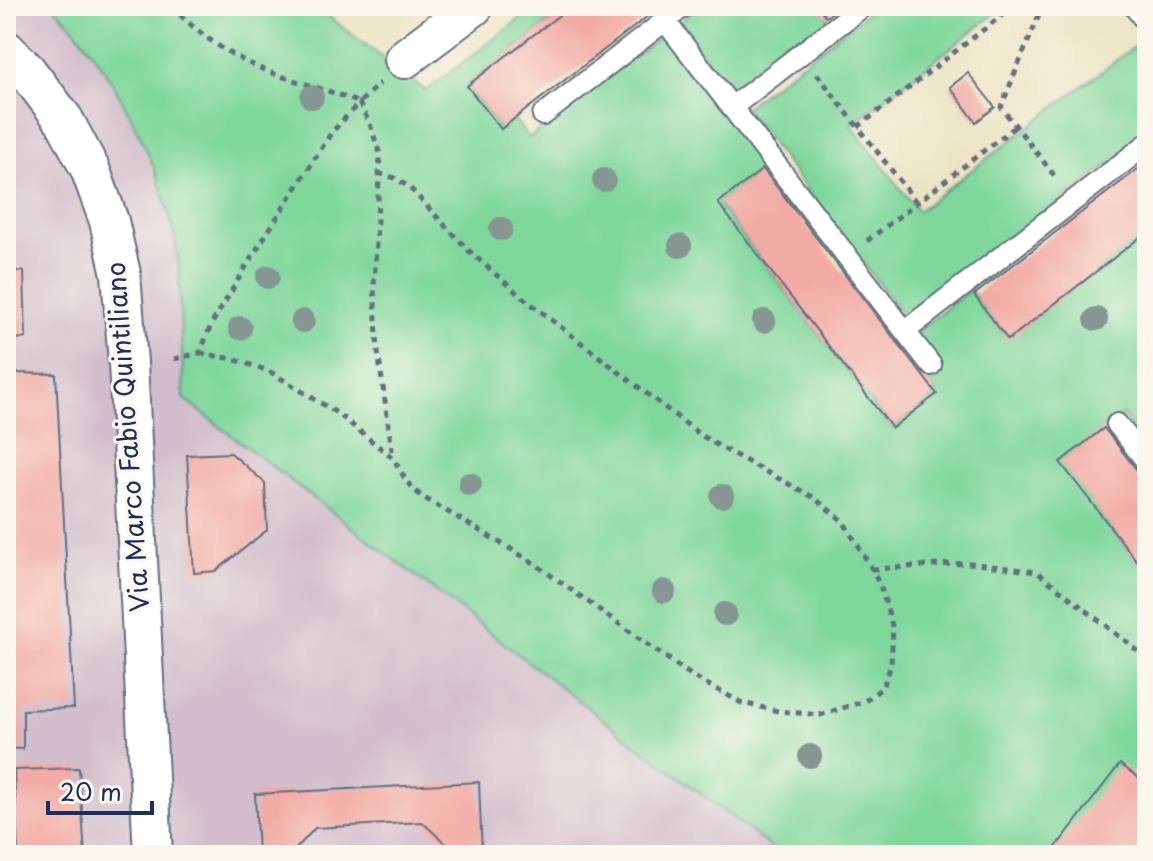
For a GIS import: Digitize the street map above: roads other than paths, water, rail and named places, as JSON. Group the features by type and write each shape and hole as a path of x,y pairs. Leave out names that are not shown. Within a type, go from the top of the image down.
{"street":[{"path":"404,59 474,6"},
{"name":"Via Marco Fabio Quintiliano","path":"6,50 26,70 64,120 90,169 109,221 121,274 153,855"}],"lane":[{"path":"543,115 684,6"},
{"path":"732,107 863,6"},
{"path":"1134,6 1147,23"},
{"path":"665,21 931,365"},
{"path":"905,331 1147,144"},
{"path":"1117,424 1147,462"}]}
